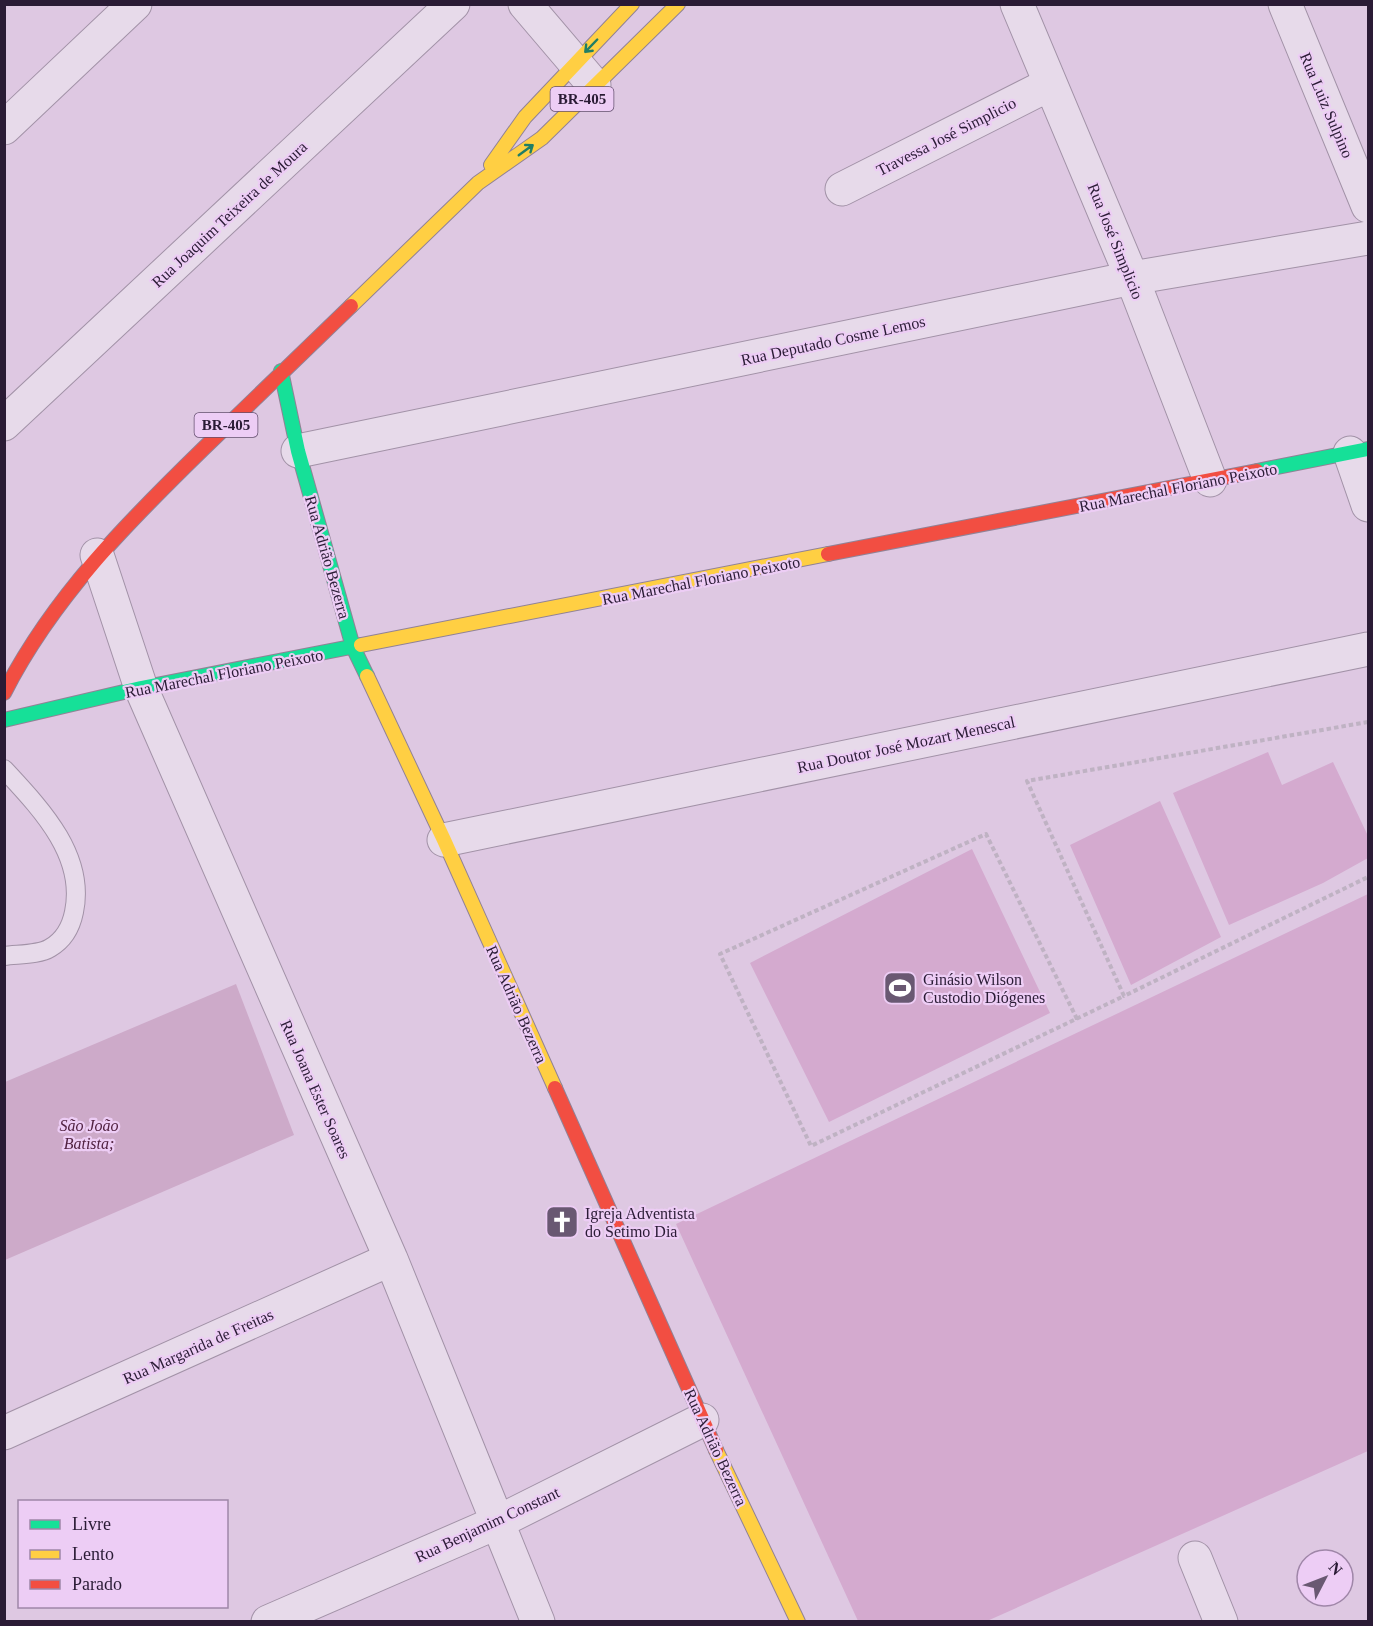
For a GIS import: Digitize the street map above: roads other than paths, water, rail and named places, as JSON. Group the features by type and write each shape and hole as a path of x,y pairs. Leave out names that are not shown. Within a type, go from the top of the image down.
{"main road":[{"name":"BR-405","path":"6,686 49,617 97,555 281,371 478,183 542,138 632,4"},
{"name":"BR-405","path":"478,183 525,117 585,75 678,4"},
{"name":"Rua Adrião Bezerra","path":"281,371 298,451 353,647 444,840 702,1420 798,1622"},
{"name":"Rua Marechal Floriano Peixoto","path":"4,720 141,688 1359,451"},
{"path":"6,686 34,714"}],"street":[{"path":"4,128 135,4"},
{"name":"Rua Joaquim Teixeira de Moura","path":"4,424 453,4"},
{"path":"525,4 585,75"},
{"name":"Rua José Simplicio","path":"1017,4 1132,278 1210,480"},
{"name":"Rua Luiz Sulpino","path":"1285,4 1368,206"},
{"name":"Travessa José Simplicio","path":"842,189 1050,84"},
{"name":"Rua Deputado Cosme Lemos","path":"298,451 1132,278 1368,238"},
{"path":"1359,451 1368,505"},
{"name":"Rua Joana Ester Soares","path":"97,555 141,688 391,1259 538,1622"},
{"name":"Rua Doutor José Mozart Menescal","path":"444,840 1368,648"},
{"name":"Rua Margarida de Freitas","path":"4,1433 391,1259"},
{"name":"Rua Benjamim Constant","path":"268,1622 498,1522 702,1420"},
{"path":"1195,1558 1221,1622"}],"lane":[{"path":"4,769 42,810 65,848 78,891 71,928 49,950 4,956"}],"place":[{"name":"Ginásio Wilson Custodio Diógenes","path":"900,988"},
{"name":"Igreja Adventista do Setimo Dia","path":"562,1222"}],"park label":[{"name":"São João Batista;","path":"89,1134"}]}
